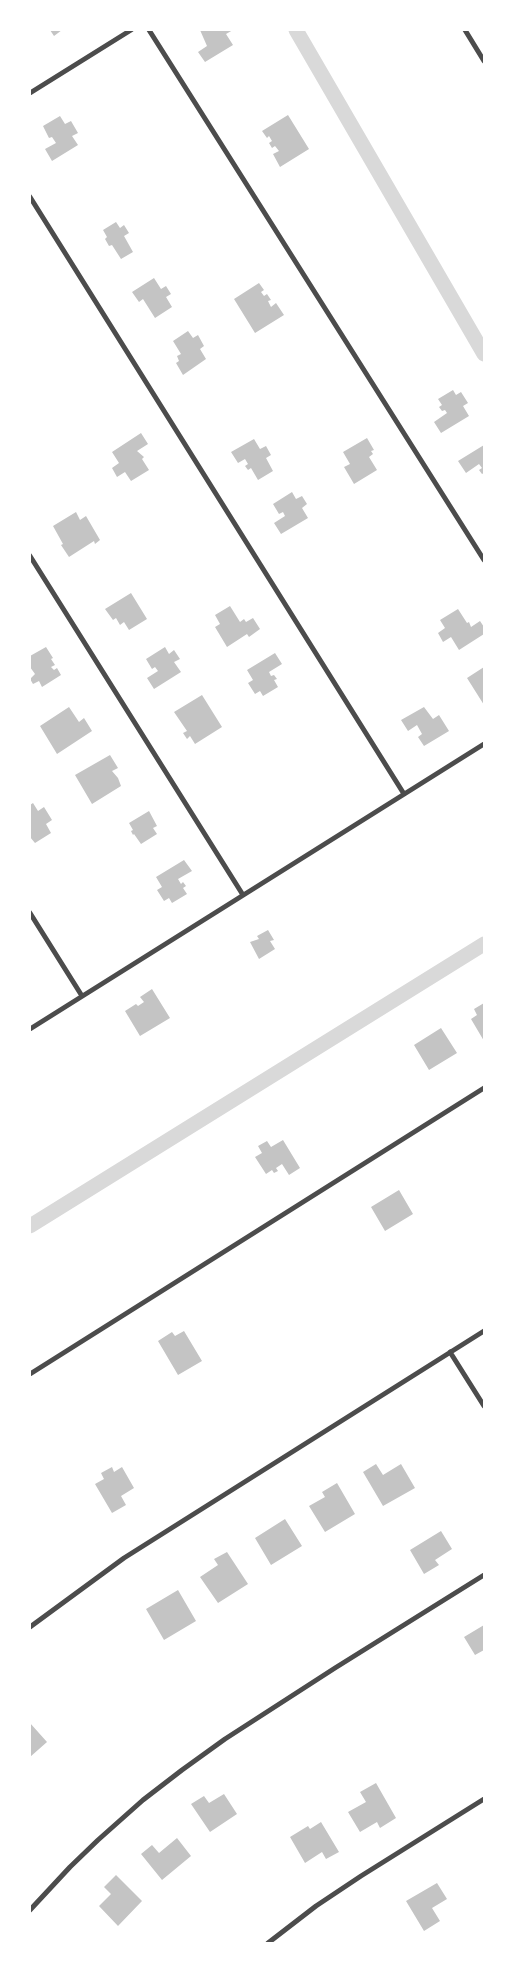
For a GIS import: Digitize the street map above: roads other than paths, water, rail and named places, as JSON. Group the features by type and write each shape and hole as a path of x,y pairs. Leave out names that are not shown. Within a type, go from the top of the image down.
{"street":[{"path":"30,93 131,30"},
{"path":"149,30 484,560"},
{"path":"465,30 484,61"},
{"path":"30,197 404,794"},
{"path":"30,556 243,895"},
{"path":"30,1029 484,744"},
{"path":"30,913 82,996"},
{"path":"30,1374 484,1088"},
{"path":"30,1627 124,1558 484,1331"},
{"path":"450,1352 484,1406"},
{"path":"30,1910 70,1867 143,1800 225,1738 484,1575"},
{"path":"268,1943 316,1906 361,1876 484,1800"}],"waterway":[{"path":"296,30 484,354"},
{"path":"30,1226 484,944"}]}
